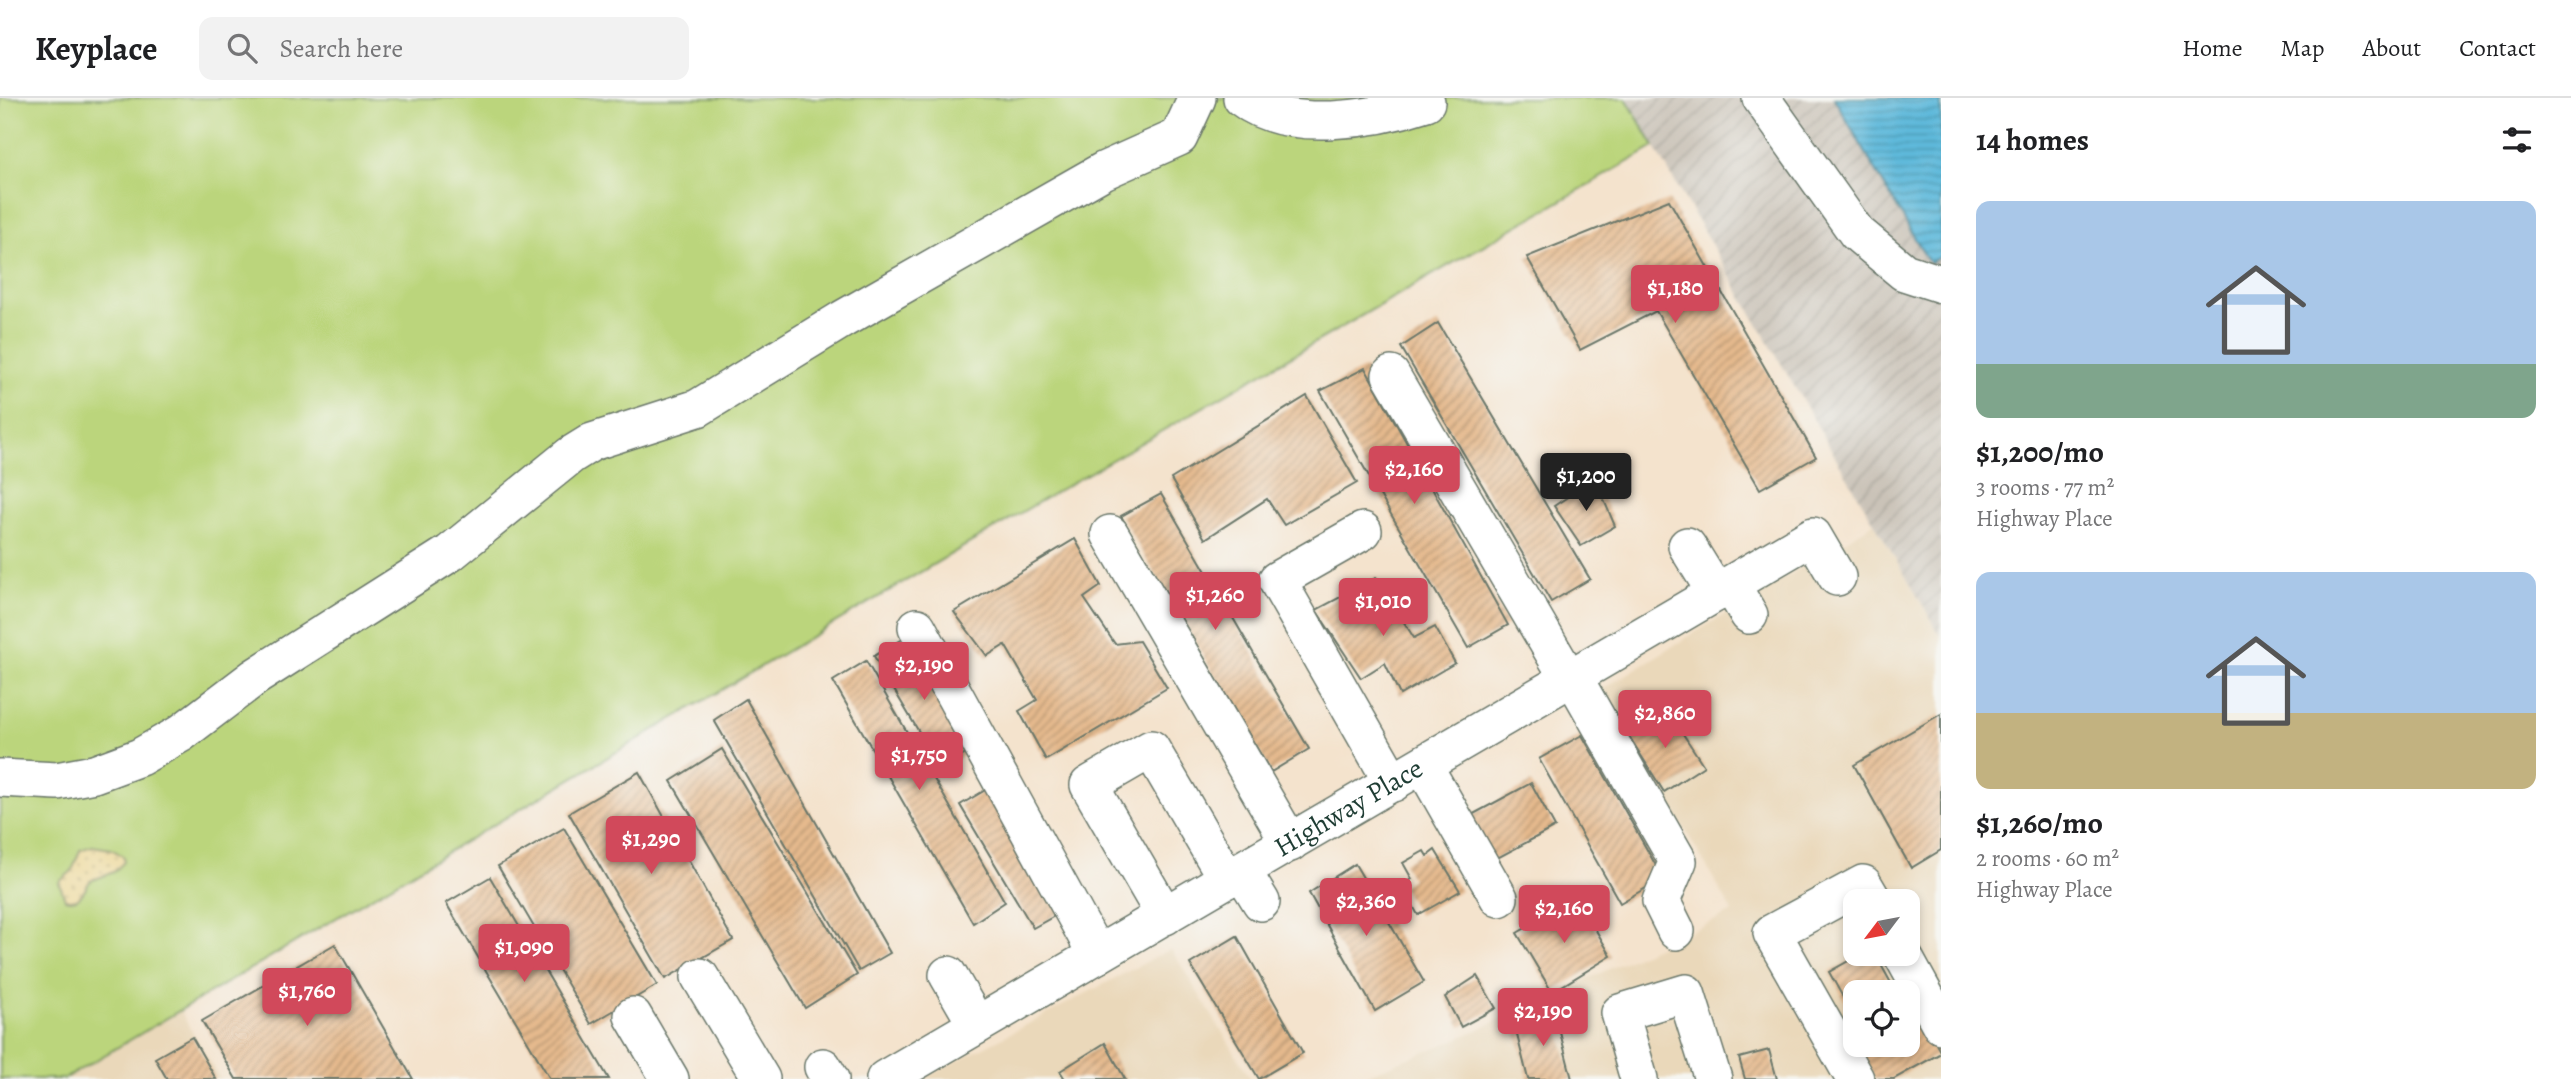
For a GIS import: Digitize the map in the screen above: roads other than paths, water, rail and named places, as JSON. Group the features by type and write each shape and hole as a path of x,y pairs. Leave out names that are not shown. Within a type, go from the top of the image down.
{"street":[{"path":"0,778 57,780 94,774 150,751 180,734 255,677 450,553 571,455 592,442 698,408 844,319 1103,171 1136,159 1178,137 1197,98"},
{"path":"1242,98 1272,114 1342,121 1401,111 1426,102"},
{"path":"1761,98 1857,233 1904,272 1941,284"},
{"path":"1391,375 1678,861 1661,901 1676,931"},
{"path":"1363,531 1277,580 1408,774 1499,898"},
{"path":"1110,534 1290,843"},
{"name":"Highway Place","path":"885,1079 1571,678 1732,598 1813,536 1837,577"},
{"path":"1687,545 1732,598"},
{"path":"917,627 1097,955"},
{"path":"1165,916 1089,785 1152,749 1235,875 1261,902"},
{"path":"1843,895 1772,933 1855,1079"},
{"path":"1909,966 1941,1025"},
{"path":"948,975 977,1025"},
{"path":"700,976 761,1079"},
{"path":"1639,1079 1620,1013 1686,993 1713,1079"},
{"path":"633,1016 670,1079"}],"water":[{"path":"1834,98 1941,98 1941,256 1929,263"}]}
